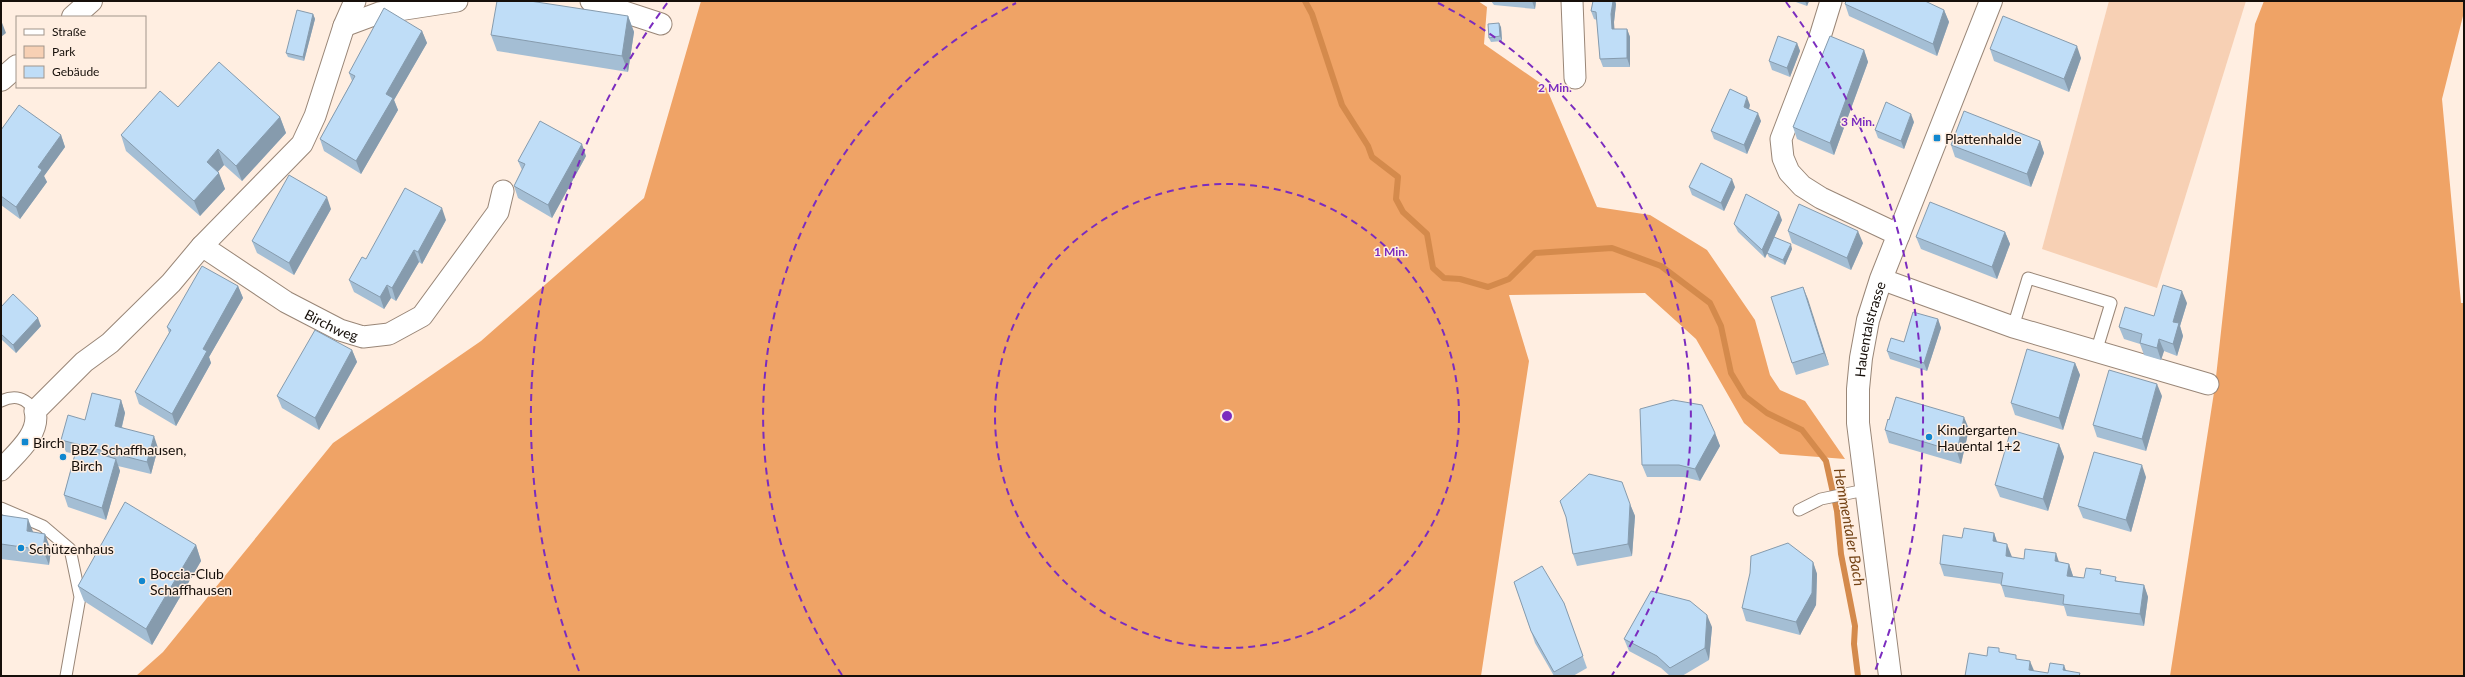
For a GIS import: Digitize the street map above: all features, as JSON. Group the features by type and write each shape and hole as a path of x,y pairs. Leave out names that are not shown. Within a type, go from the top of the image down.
{"street":[{"path":"74,16 91,1"},
{"path":"1,470 31,434 36,423 36,411 84,362 115,338 171,283 202,246 302,144 315,116 344,26 355,1"},
{"path":"344,26 379,13 458,1"},
{"path":"591,1 661,24"},
{"path":"1572,1 1575,78"},
{"path":"1831,1 1819,40 1781,139 1783,158 1789,172 1802,186 1821,198 1899,235"},
{"name":"Hauentalstrasse","path":"1890,676 1859,443 1858,389 1868,320 1882,279 1991,1"},
{"path":"1,80 16,67"},
{"name":"Birchweg","path":"202,246 286,302 340,330 363,337 389,334 422,316 498,212 503,191"},
{"path":"1882,279 2013,327 2208,384"}],"lane":[{"path":"2013,327 2028,278 2111,303 2096,352"},
{"path":"1,400 10,397 22,398 30,403 36,411"},
{"path":"1799,510 1821,499 1865,490"},
{"path":"1,508 43,526 70,549 80,597 66,676"}],"green space":[{"path":"2109,1 2246,1 2157,288 2042,249"}],"shaded area":[{"path":"701,1 1478,1 1487,7 1484,44 1546,87 1597,207 1650,215 1707,250 1755,320 1770,375 1780,390 1805,401 1845,459 1780,454 1744,423 1696,339 1645,293 1509,295 1529,361 1481,676 136,676 163,652 333,443 481,341 644,198"},
{"path":"2264,1 2464,1 2464,12 2442,99 2461,303 2464,303 2464,676 2170,676 2215,386 2255,24"}],"building":[{"path":"497,1 530,1 628,16 622,56 491,35"},
{"path":"1593,1 1613,1 1611,14 1612,29 1627,29 1627,58 1600,59 1596,12 1591,11"},
{"path":"1846,1 1925,1 1944,10 1933,44 1845,4"},
{"path":"384,8 422,31 386,94 393,98 356,161 320,139 355,76 349,73"},
{"path":"297,10 313,14 303,57 286,53"},
{"path":"2003,16 2077,46 2064,79 1990,49"},
{"path":"1499,23 1500,36 1489,38 1488,24"},
{"path":"1778,36 1797,43 1787,68 1769,61"},
{"path":"1830,36 1864,50 1830,143 1793,127"},
{"path":"219,62 280,117 236,166 218,149 207,162 219,173 194,201 121,135 160,91 178,107"},
{"path":"1730,89 1747,97 1744,107 1758,113 1744,145 1711,131"},
{"path":"1886,102 1911,114 1901,141 1875,130"},
{"path":"19,105 61,135 38,167 42,170 16,207 1,196 1,130"},
{"path":"1964,111 2040,141 2027,174 1951,145"},
{"path":"540,121 582,144 548,205 514,186 525,164 518,161"},
{"path":"1701,163 1732,179 1721,203 1689,187"},
{"path":"289,175 327,197 289,263 252,241"},
{"path":"405,188 442,208 418,252 414,250 392,288 387,285 380,297 349,280 362,257 366,259"},
{"path":"1746,194 1779,212 1762,250 1734,224"},
{"path":"1930,202 2005,232 1992,267 1916,237"},
{"path":"1799,204 1858,231 1847,258 1788,231"},
{"path":"1774,237 1791,244 1783,260 1767,253"},
{"path":"202,266 238,286 203,349 207,351 172,414 135,392 171,330 167,327"},
{"path":"2163,285 2182,291 2173,322 2179,323 2173,344 2159,339 2157,348 2140,343 2142,334 2119,327 2125,307 2154,316"},
{"path":"1803,287 1824,353 1792,363 1771,297"},
{"path":"13,294 38,318 13,345 1,334 1,307"},
{"path":"1913,312 1938,319 1924,363 1887,351 1891,338 1904,342"},
{"path":"315,330 352,350 315,418 277,396"},
{"path":"2027,349 2075,363 2059,418 2011,403"},
{"path":"2109,370 2157,384 2142,439 2093,425"},
{"path":"92,393 121,400 115,426 154,436 147,462 61,440 68,415 85,420"},
{"name":"Kindergarten Hauental 1+2","path":"1896,397 1964,417 1957,452 1885,430"},
{"path":"1673,400 1702,405 1715,433 1695,469 1679,465 1642,465 1640,409"},
{"path":"2011,430 2059,444 2043,499 1995,485"},
{"path":"77,447 116,459 102,508 64,495"},
{"path":"2094,452 2142,465 2126,520 2078,506"},
{"path":"1589,474 1622,482 1630,504 1628,544 1573,554 1566,517 1560,501"},
{"name":"Boccia-Club Schaffhausen","path":"125,502 196,545 146,629 78,586"},
{"path":"1,515 28,519 27,531 45,534 43,550 1,544"},
{"path":"1964,528 1994,533 1993,541 2007,544 2006,556 2024,559 2025,549 2056,553 2055,561 2069,564 2067,576 2084,578 2086,568 2101,570 2100,574 2116,577 2115,581 2144,585 2140,614 2063,604 2064,595 2001,585 2003,573 1940,564 1943,535 1962,538"},
{"path":"1788,543 1813,562 1812,593 1796,622 1742,608 1750,573 1751,556"},
{"path":"1542,566 1564,603 1583,656 1554,672 1531,631 1514,582"},
{"path":"1651,591 1690,601 1707,615 1705,648 1670,668 1657,656 1624,639"},
{"path":"1988,647 1999,648 1999,652 2016,655 2016,659 2030,661 2029,670 2048,673 2050,663 2064,665 2063,670 2080,673 2079,676 1965,676 1969,653 1987,656"}],"waterway":[{"name":"Hemmentaler Bach","path":"1305,1 1312,14 1342,105 1368,146 1372,157 1398,177 1396,199 1403,212 1427,234 1433,268 1444,278 1460,279 1488,287 1509,279 1535,253 1612,248 1661,266 1710,303 1721,326 1731,373 1745,396 1767,413 1802,430 1826,461 1837,511 1841,554 1855,626 1854,644 1858,676"}],"place":[{"name":"Plattenhalde","path":"1937,138"},
{"name":"Kindergarten Hauental 1+2","path":"1929,437"},
{"name":"Birch","path":"25,442"},
{"name":"BBZ Schaffhausen, Birch","path":"63,457"},
{"name":"Schützenhaus","path":"21,548"},
{"name":"Boccia-Club Schaffhausen","path":"142,581"}]}
